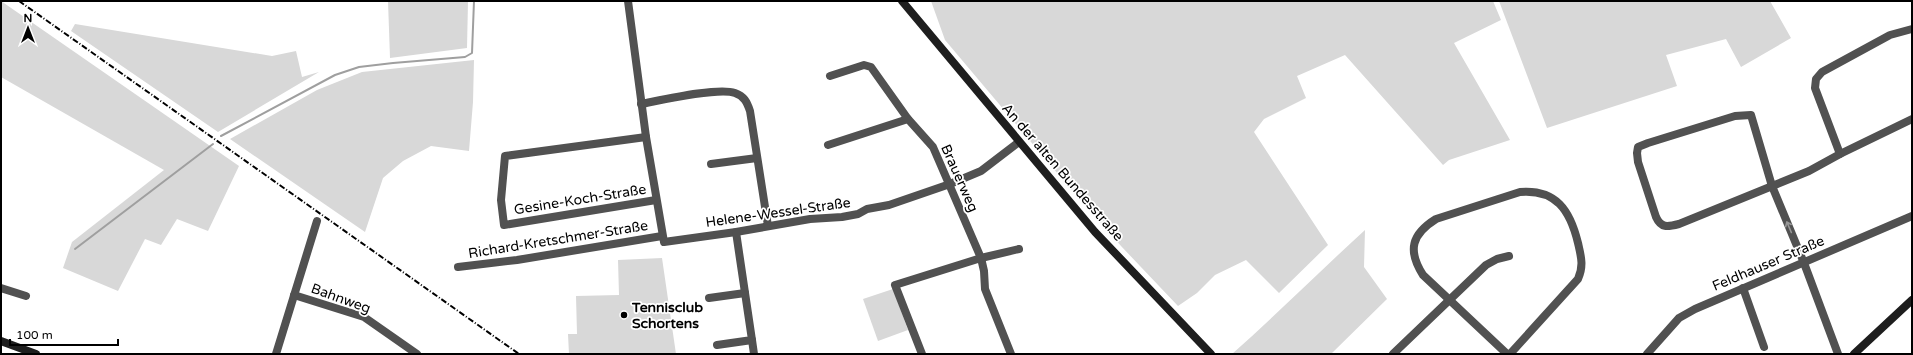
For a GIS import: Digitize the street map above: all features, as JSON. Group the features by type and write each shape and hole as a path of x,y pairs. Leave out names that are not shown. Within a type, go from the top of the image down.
{"street":[{"path":"628,1 641,104 662,236"},
{"name":"An der alten Bundesstraße","path":"902,1 1095,232 1211,354"},
{"path":"1840,154 1815,88 1816,79 1822,72 1890,35 1912,29"},
{"name":"Brauerweg","path":"830,76 864,65 871,67 908,119 933,147 981,258 984,271 985,289 1011,354"},
{"path":"641,104 708,92 726,91 736,93 746,101 750,111 768,226"},
{"path":"1838,354 1804,262 1772,186 1751,115 1735,116 1638,147 1638,162 1656,217 1659,223 1664,227 1679,224 1772,186 1809,171 1840,154 1912,119"},
{"path":"828,145 908,119"},
{"name":"Gesine-Koch-Straße","path":"646,137 505,156 501,200 504,225 656,200"},
{"name":"Helene-Wessel-Straße","path":"662,236 664,242 736,232 810,219 847,216 867,209 889,205 950,184 981,171 1019,142"},
{"path":"711,164 757,158"},
{"path":"1533,191 1544,194 1558,201 1565,209 1574,229 1582,259 1582,269 1578,279 1509,354 1423,275 1416,263 1413,250 1416,239 1424,226 1436,218 1520,192 1533,191"},
{"name":"Feldhauser Straße","path":"1647,354 1679,318 1695,309 1912,216"},
{"name":"Bahnweg","path":"276,354 317,221"},
{"path":"736,232 754,354"},
{"name":"Richard-Kretschmer-Straße","path":"458,267 518,260 662,236"},
{"path":"922,354 896,285 981,258 1019,249"},
{"path":"1393,354 1448,299 1486,265 1497,259 1509,256"},
{"path":"1,288 26,296"},
{"path":"1743,288 1764,347"},
{"path":"709,298 745,293"},
{"name":"Bahnweg","path":"294,295 364,317 408,351 417,354"},
{"path":"1854,354 1911,303"},
{"path":"717,345 752,340"},
{"path":"1,341 20,351 36,354"}],"shaded area":[{"path":"1,1 239,166 208,231 177,219 161,245 145,239 118,291 63,268 72,242 164,170 1,77"},
{"path":"388,1 468,1 467,48 390,58"},
{"path":"931,1 1493,1 1501,20 1454,43 1510,140 1449,160 1443,165 1345,55 1297,76 1306,98 1264,119 1254,132 1328,245 1279,293 1246,260 1215,275 1197,293 1178,306 1121,246 1074,193 945,40"},
{"path":"1499,1 1770,1 1791,38 1741,67 1726,39 1666,55 1677,86 1547,128"},
{"path":"75,24 272,56 296,51 302,77 319,72 218,132 71,31"},
{"path":"474,60 473,102 469,151 431,146 403,161 383,178 365,232 230,139 317,90 362,72"},
{"path":"1365,230 1364,267 1387,299 1331,354 1232,354 1265,324"},
{"name":"Tennisclub Schortens","path":"662,258 676,354 569,354 568,334 577,334 576,296 619,295 618,260"},
{"path":"893,289 908,330 878,341 863,299"}],"waterway":[{"path":"221,136 335,75 359,67 465,57 472,53 474,1"},
{"path":"75,249 213,144"}],"railway":[{"path":"19,1 519,354"}],"place":[{"name":"Tennisclub Schortens","path":"624,315"}]}
